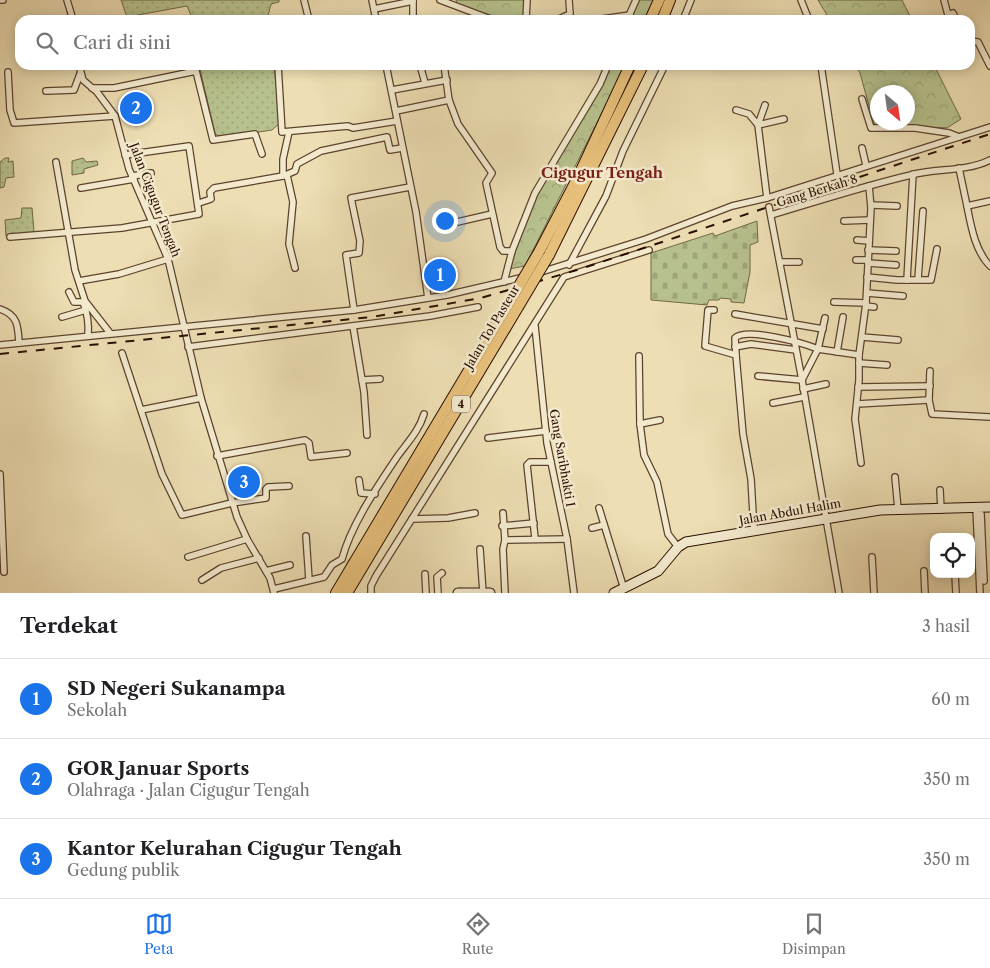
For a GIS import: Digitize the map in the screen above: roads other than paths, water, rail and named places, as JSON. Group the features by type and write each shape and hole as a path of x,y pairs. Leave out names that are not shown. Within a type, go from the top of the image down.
{"highway":[{"path":"652,15 659,0"},
{"path":"664,15 670,0"},
{"name":"Jalan Tol Pasteur","path":"514,305 538,252 577,179 628,70"},
{"name":"Jalan Tol Pasteur","path":"336,593 399,497 514,305 550,255 641,70"},
{"name":"Jalan Tol Pasteur","path":"347,593 399,497"}],"street":[{"path":"67,0 72,15"},
{"path":"304,0 308,15"},
{"path":"372,0 375,15"},
{"path":"374,9 413,0 414,15"},
{"path":"440,0 480,15"},
{"path":"526,15 527,0"},
{"path":"568,0 570,14 568,15"},
{"path":"629,15 636,0"},
{"path":"685,15 691,0"},
{"path":"801,0 807,15"},
{"path":"944,0 948,14 953,13 954,15"},
{"path":"975,42 978,42 987,52 990,66"},
{"path":"46,91 74,90 80,70"},
{"path":"278,70 282,132 348,126 353,128 397,121"},
{"path":"387,70 416,212 428,298"},
{"path":"421,70 425,83"},
{"path":"445,70 449,100 462,132 492,173 486,183 500,247 504,251 512,251"},
{"path":"504,282 512,251 535,193 600,84 606,70"},
{"path":"569,265 606,196 623,150 663,70"},
{"path":"822,70 837,174"},
{"path":"92,88 114,88 196,71 214,140 255,134 262,154"},
{"path":"8,72 10,110 14,123 115,116"},
{"name":"Jalan Cigugur Tengah","path":"80,74 83,80 115,116 125,156 133,178 168,259 201,398 232,503 247,539 266,571 274,591"},
{"path":"392,90 447,80"},
{"path":"862,99 871,128 915,128 950,133 959,137"},
{"path":"396,111 449,100"},
{"path":"765,105 758,125 768,198"},
{"path":"736,110 749,114 758,125"},
{"path":"758,125 784,119"},
{"path":"0,345 184,325 354,310 428,298 504,282 569,265 646,239 732,206 768,198 837,174 990,127"},
{"path":"289,132 283,159 292,202 289,244 295,268"},
{"path":"199,203 210,200 210,192 214,188 285,175 296,170 297,164 321,151 387,137 390,150 402,148"},
{"path":"10,237 153,224 199,214 199,203 189,146 125,156"},
{"path":"862,148 866,165"},
{"name":"Gang Berkah 8","path":"771,216 913,174 943,168 974,168 990,160"},
{"path":"56,162 67,232 79,282 85,301 110,333"},
{"path":"959,168 973,233 988,261"},
{"path":"81,188 150,173"},
{"path":"907,280 913,174"},
{"path":"861,463 855,428 859,354 867,293 871,205 869,186"},
{"path":"354,310 346,255 359,253 360,250 351,198 410,187"},
{"path":"967,206 990,201"},
{"path":"871,205 897,206"},
{"path":"769,207 792,324 838,593"},
{"path":"918,279 923,211"},
{"path":"453,223 492,214"},
{"path":"844,220 870,220"},
{"path":"857,240 869,241"},
{"path":"867,277 907,280 932,279 937,249"},
{"path":"371,593 371,586 376,576 494,387 535,326 564,277 649,250"},
{"path":"868,250 896,251"},
{"path":"79,282 119,274 168,259"},
{"path":"856,260 896,265"},
{"path":"780,262 799,262"},
{"path":"69,292 74,302 83,302 89,321 88,336"},
{"path":"867,293 903,296"},
{"path":"834,302 866,304 874,307"},
{"path":"188,347 430,316 478,307"},
{"path":"0,309 8,312 16,320 19,343"},
{"path":"62,317 86,310"},
{"path":"714,310 708,310 705,346 736,355"},
{"path":"735,314 823,329"},
{"path":"837,352 843,317"},
{"path":"802,380 818,349 825,318"},
{"path":"353,326 362,380 367,435"},
{"name":"Gang Saribhakti I","path":"535,326 546,431 568,539 574,593"},
{"path":"754,531 751,479 743,434 734,347 736,336 753,334 795,341 818,349 859,354"},
{"path":"862,336 898,340"},
{"path":"734,347 751,344 796,350"},
{"path":"122,353 162,474 182,515 232,503 266,498 267,487 289,486"},
{"path":"614,593 663,568 678,547 668,534 657,482 644,455 640,424 639,356"},
{"path":"859,363 887,365"},
{"path":"930,371 929,400 932,415 990,417"},
{"path":"758,376 802,380"},
{"path":"362,380 380,379"},
{"path":"803,389 826,384"},
{"path":"858,387 930,386"},
{"path":"773,403 804,397"},
{"path":"141,410 201,398"},
{"path":"856,404 929,400"},
{"path":"274,591 324,577 332,565 344,560 347,541 416,432 424,414"},
{"path":"640,424 660,420"},
{"path":"488,438 546,431"},
{"path":"217,456 305,440 309,443 311,457 347,453"},
{"path":"536,538 527,465 530,462 551,462"},
{"path":"0,474 4,572"},
{"path":"895,477 898,509"},
{"path":"359,480 361,493 375,494"},
{"path":"940,490 941,510"},
{"name":"Jalan Abdul Halim","path":"678,547 686,542 825,518 898,509 978,511 990,507"},
{"path":"599,508 624,589"},
{"path":"978,511 982,593"},
{"path":"503,512 505,593"},
{"path":"412,520 475,513"},
{"path":"502,526 534,523"},
{"path":"592,528 604,525"},
{"path":"306,536 309,580"},
{"path":"505,540 536,538 556,541 568,539"},
{"path":"188,557 247,539"},
{"path":"480,549 483,593"},
{"path":"872,557 874,593"},
{"path":"202,580 221,568 259,558"},
{"path":"266,571 290,565"},
{"path":"924,571 925,593"},
{"path":"438,593 437,577 442,573"},
{"path":"425,574 426,593"},
{"path":"369,575 376,576"},
{"path":"955,578 956,593"},
{"path":"458,593 490,593"}],"tunnel":[{"path":"347,561 369,575"}],"railway":[{"path":"0,354 372,317 481,298 577,270 990,134"}],"place":[{"name":"GOR Januar Sports","path":"136,108"},
{"name":"SD Negeri Sukanampa","path":"440,275"},
{"name":"Kantor Kelurahan Cigugur Tengah","path":"244,482"}],"district":[{"name":"Cigugur Tengah","path":"602,173"}]}
